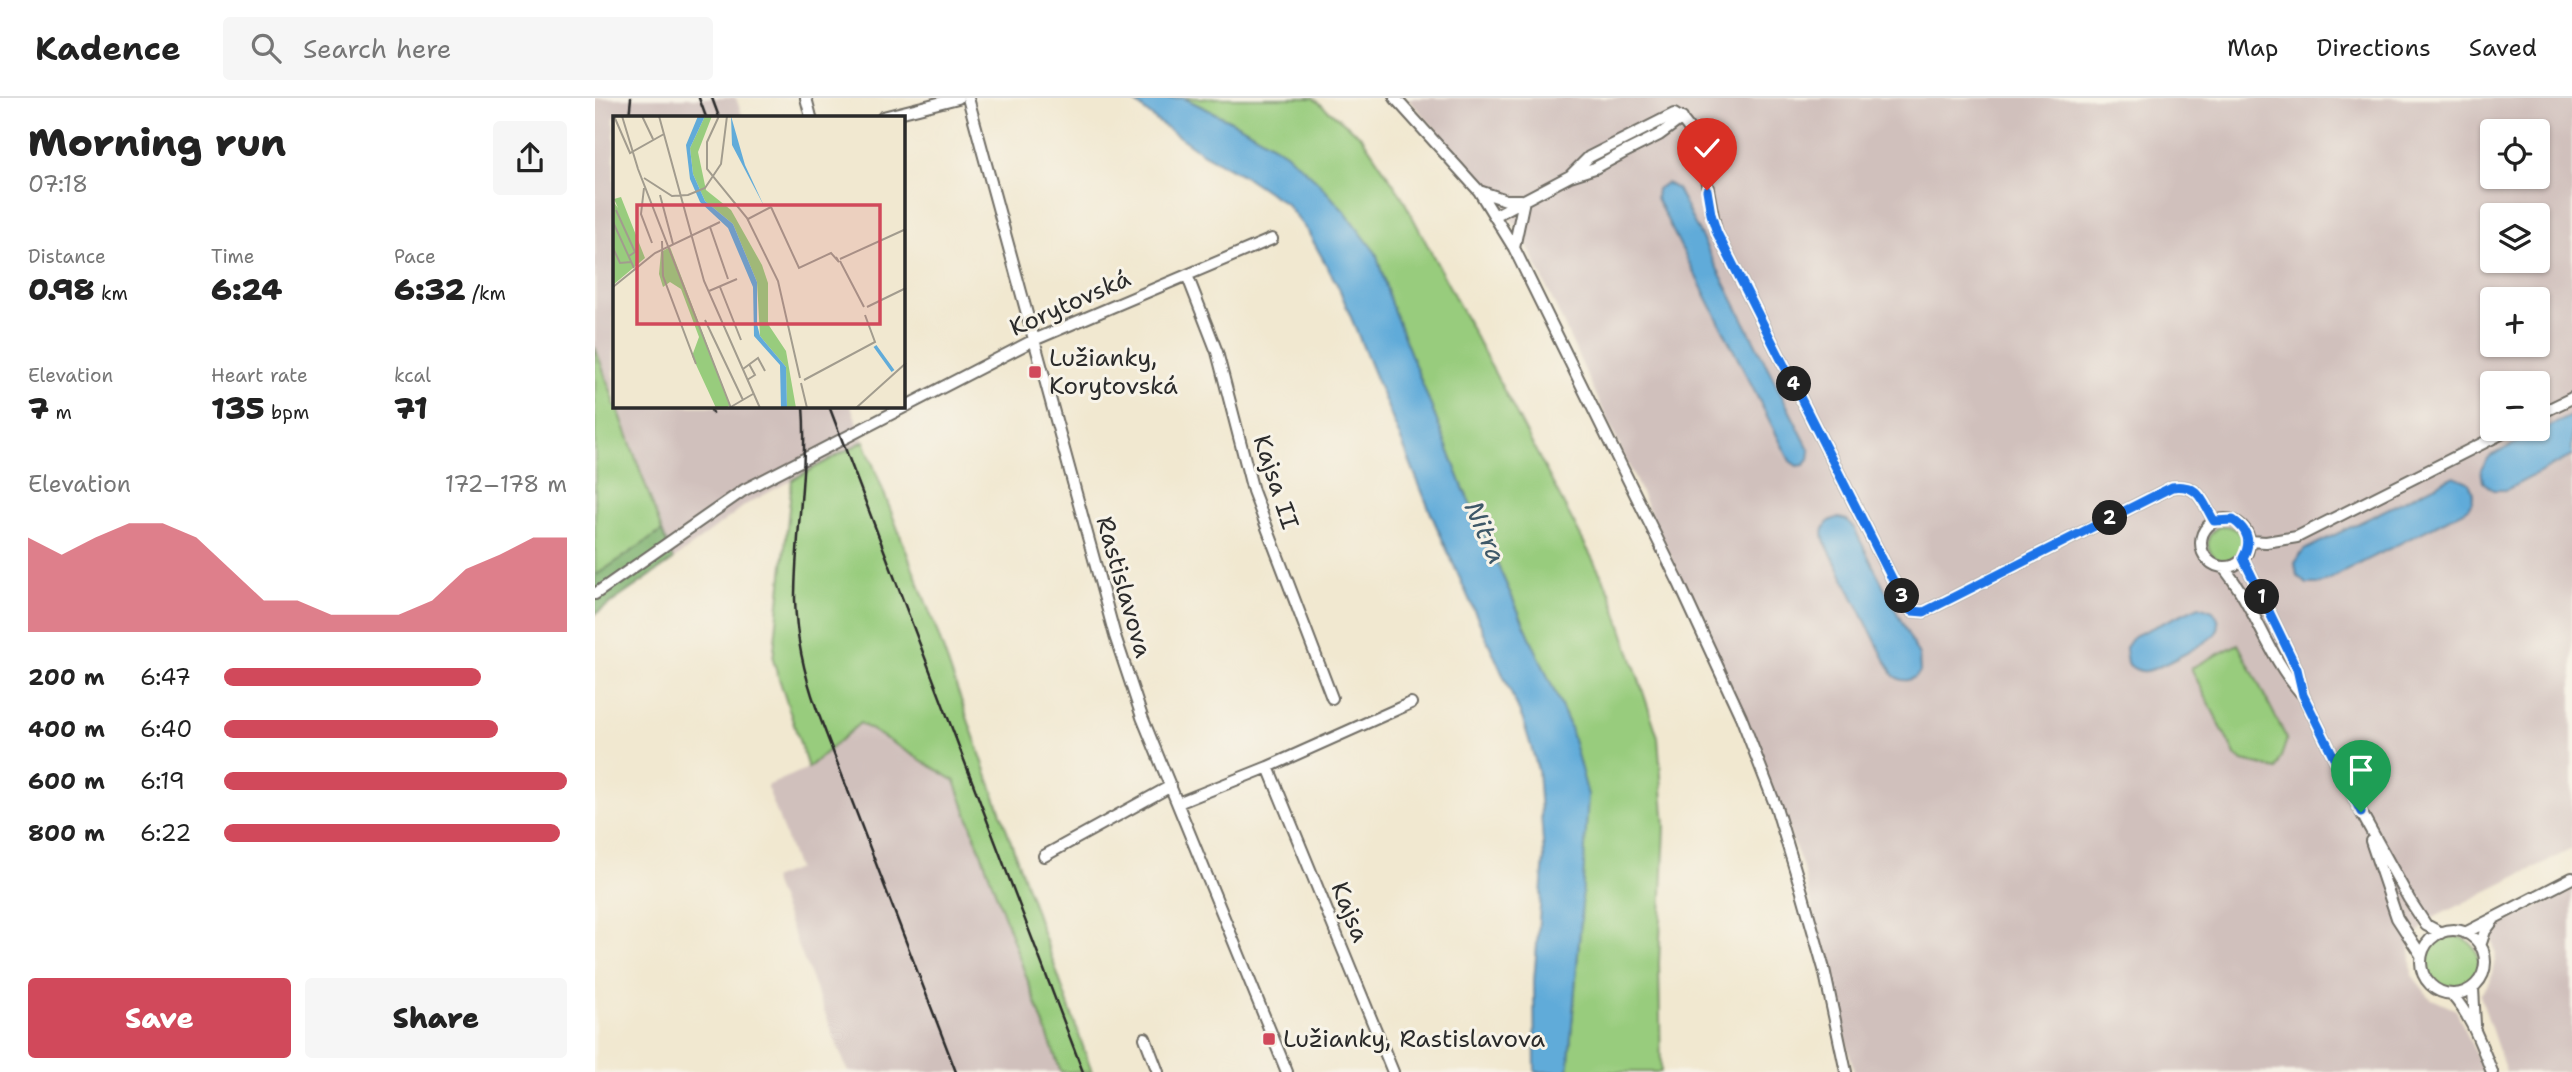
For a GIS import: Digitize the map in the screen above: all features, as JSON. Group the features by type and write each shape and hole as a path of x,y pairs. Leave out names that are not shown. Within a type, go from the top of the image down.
{"street":[{"path":"806,98 811,116"},
{"path":"887,116 958,98"},
{"name":"Rastislavova","path":"968,98 1115,636 1142,718 1287,1072"},
{"path":"1395,98 1479,191 1514,247 1673,571 1741,717 1776,807 1802,892 1824,969 1846,1072"},
{"path":"1496,215 1570,176 1595,168 1659,135 1682,118 1700,153 1717,233 1899,591 1912,611 1924,612 2172,487 2184,485 2196,490 2214,521"},
{"path":"1479,191 1506,200 1524,200"},
{"path":"1514,247 1524,200"},
{"name":"Korytovská","path":"905,403 1034,340 1272,239"},
{"name":"Kajsa II","path":"1187,275 1217,352 1253,491 1332,698"},
{"path":"2550,409 2572,398"},
{"name":"Korytovská","path":"595,594 744,490 888,411"},
{"path":"2249,541 2266,542 2297,537 2487,441"},
{"path":"2233,520 2246,532 2249,541 2243,558 2238,563 2223,567 2212,564 2204,556 2201,547 2201,536 2206,527 2214,521 2233,520"},
{"path":"2243,558 2297,669 2303,695 2361,812 2414,908 2426,925 2441,933"},
{"path":"2223,567 2238,585 2285,676 2303,695"},
{"path":"1178,803 1268,767 1411,703"},
{"name":"Kajsa","path":"1268,767 1393,1072"},
{"path":"1044,856 1171,786"},
{"path":"2361,812 2397,918 2421,955 2426,981 2442,993 2463,993 2473,988 2485,968 2480,946 2465,933 2449,930 2441,933 2427,943 2421,955"},
{"path":"2465,933 2572,878"},
{"path":"2480,946 2485,931 2496,916"},
{"path":"2473,988 2476,1031"},
{"path":"2452,995 2462,1005 2476,1031 2492,1072"},
{"path":"1145,1038 1158,1072"}],"shaded area":[{"path":"595,98 736,98 743,116 613,116 613,397 595,347"},
{"path":"1407,98 2572,98 2572,849 2429,920 2410,942 2412,975 2430,998 2456,1010 2484,1072 1854,1072 1802,865 1744,717 1523,236 1491,189"},
{"path":"618,408 852,408 864,441 747,504 673,560"},
{"path":"860,723 955,781 1061,1072 848,1072 772,879 797,869 767,786 808,768"},
{"path":"2572,889 2572,1072 2506,1072 2480,995 2490,982 2496,955 2490,930"}],"green space":[{"path":"1184,98 1313,98 1362,137 1401,195 1610,592 1658,737 1665,827 1659,963 1661,1072 1568,1072 1581,919 1569,724 1464,490 1391,304 1376,253 1286,153 1241,126"},
{"path":"595,347 613,397 613,408 618,408 662,531 595,576"},
{"path":"864,441 935,626 1092,1072 1061,1072 955,781 860,723 808,768 773,660 792,480"},
{"path":"2225,526 2237,531 2242,543 2237,555 2225,560 2213,555 2208,543 2213,531"},
{"path":"662,531 673,560 595,614 595,576"},
{"path":"2238,644 2287,739 2277,769 2243,761 2235,755 2191,668"},
{"path":"2452,936 2471,944 2479,963 2471,982 2452,990 2433,982 2425,963 2433,944"}],"water":[{"path":"1130,98 1184,98 1241,126 1286,153 1316,180 1344,211 1376,253 1391,304 1464,490 1569,724 1588,795 1568,1072 1535,1072 1534,981 1544,858 1538,770 1523,720 1432,516 1339,288 1308,232 1286,204 1246,177 1202,153"},
{"path":"1666,183 1677,189 1810,451 1809,460 1804,465 1797,466 1790,461 1656,198 1657,189"},
{"path":"2572,415 2572,456 2506,490 2493,490 2483,482 2481,469 2490,456 2520,441 2550,441 2550,426"},
{"path":"2454,476 2468,482 2472,489 2472,500 2466,510 2320,584 2307,584 2297,576 2295,563 2304,550"},
{"path":"1831,520 1847,520 1854,528 1919,656 1920,672 1910,679 1903,680 1893,675 1825,542 1825,526"},
{"path":"2199,606 2213,611 2218,619 2218,628 2213,636 2185,654 2146,671 2140,671 2127,663 2125,649 2134,636"}],"railway":[{"path":"629,116 631,98"},
{"path":"699,98 706,116"},
{"path":"712,98 719,116"},
{"path":"711,408 712,413"},
{"path":"803,408 803,478 795,599 797,628 805,669 817,710 956,1072"},
{"path":"830,408 1083,1072"}],"place":[{"name":"Lužianky, Korytovská","path":"1035,372"},
{"name":"Lužianky, Rastislavova","path":"1269,1039"}],"route":[{"path":"1707,190 1717,233 1904,602 1912,611 1924,612 2172,487 2184,485 2196,490 2214,521 2233,520 2246,532 2248,550 2243,558 2297,669 2303,695 2361,812"}],"water label":[{"name":"Nitra","path":"1486,532"}]}
